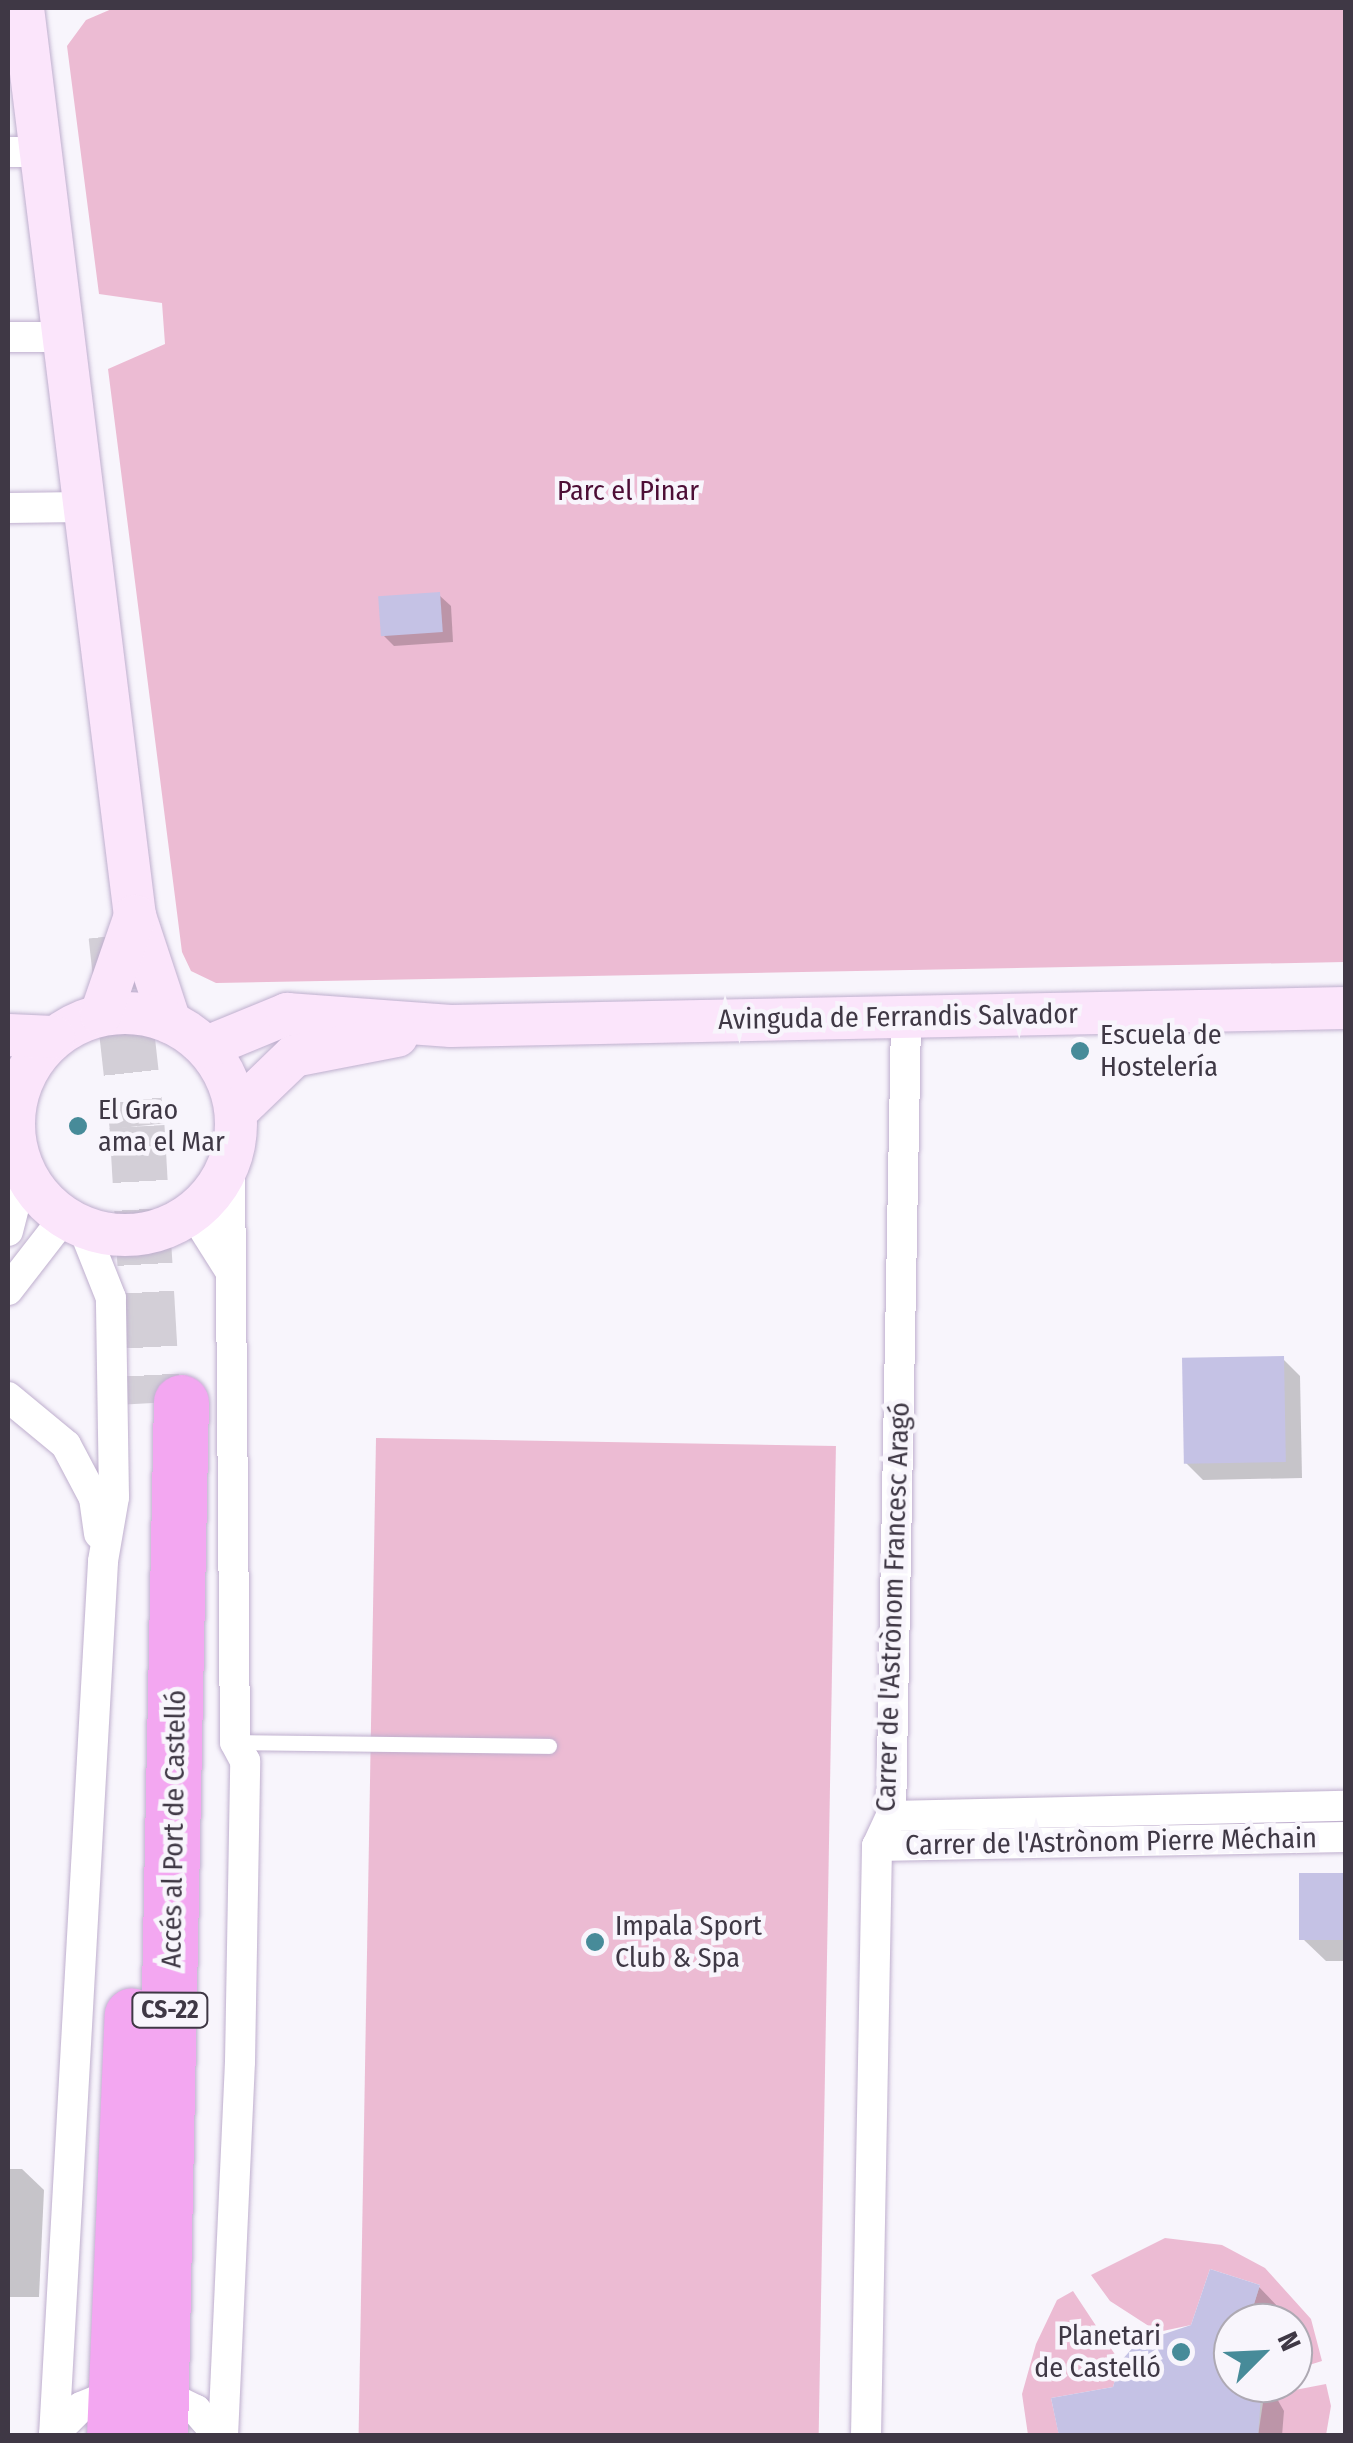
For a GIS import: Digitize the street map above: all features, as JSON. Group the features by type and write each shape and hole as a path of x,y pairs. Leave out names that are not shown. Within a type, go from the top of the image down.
{"highway":[{"name":"Accés al Port de Castelló","path":"138,2414 167,1402"}],"street":[{"path":"22,8 23,152 61,336 134,916 170,1022"},
{"path":"8,336 61,336"},
{"path":"8,508 83,507"},
{"path":"102,1014 134,916"},
{"name":"Avinguda de Ferrandis Salvador","path":"206,1047 287,1014 451,1026 1346,1008"},
{"path":"8,1231 23,1172 10,1112 26,1072 54,1037 102,1014 136,1012 170,1022 206,1047 227,1077 237,1111 230,1165 235,1742 245,1762 240,2043 221,2436"},
{"name":"Carrer de l'Astrònom Francesc Aragó","path":"866,2436 878,1846 891,1816 906,1016"},
{"name":"Avinguda de Ferrandis Salvador","path":"237,1111 294,1056 451,1026"},
{"path":"8,1035 54,1037"},
{"path":"74,1224 142,1236 194,1214 230,1165"},
{"path":"23,1172 74,1224 111,1298 114,1497 103,1560 54,2435"},
{"path":"194,1214 230,1271"},
{"path":"8,1290 74,1224"},
{"path":"8,1396 66,1445 94,1498 103,1560"},
{"name":"Carrer de l'Astrònom Pierre Méchain","path":"891,1816 1346,1806"},
{"name":"Carrer de l'Astrònom Pierre Méchain","path":"878,1846 1346,1838"},
{"path":"54,2435 81,2407 138,2414 196,2410 221,2436"}],"lane":[{"path":"235,1742 548,1746"}],"green space":[{"name":"Parc el Pinar","path":"114,8 1345,8 1345,962 216,983 191,971 182,952 108,369 165,344 162,303 99,294 67,46 86,20"},
{"name":"Impala Sport Club & Spa","path":"376,1438 836,1446 819,2436 359,2436"},
{"path":"1165,2238 1222,2245 1265,2268 1297,2303 1254,2303 1260,2285 1210,2269 1191,2325 1158,2332 1110,2301 1091,2275"},
{"path":"1073,2291 1120,2362 1113,2387 1051,2398 1059,2435 1028,2435 1022,2394 1036,2344 1057,2300"},
{"path":"1313,2327 1322,2361 1313,2364"},
{"path":"1326,2384 1331,2406 1326,2435 1258,2436 1263,2403 1313,2403 1313,2387"}],"building":[{"path":"440,592 443,632 381,636 378,596"},
{"path":"1284,1356 1286,1462 1184,1464 1182,1358"},
{"path":"1299,1873 1346,1873 1346,1940 1299,1940"},
{"name":"Planetari de Castelló","path":"1210,2269 1260,2285 1254,2303 1213,2303 1213,2403 1260,2403 1258,2436 1059,2436 1051,2398 1113,2387 1120,2362 1137,2343 1191,2325"}],"tunnel":[{"path":"116,935 137,1126 153,1403"}],"place":[{"name":"Escuela de Hostelería","path":"1080,1051"},
{"name":"El Grao ama el Mar","path":"78,1126"},
{"name":"Impala Sport Club & Spa","path":"595,1942"},
{"name":"Planetari de Castelló","path":"1181,2352"}]}
